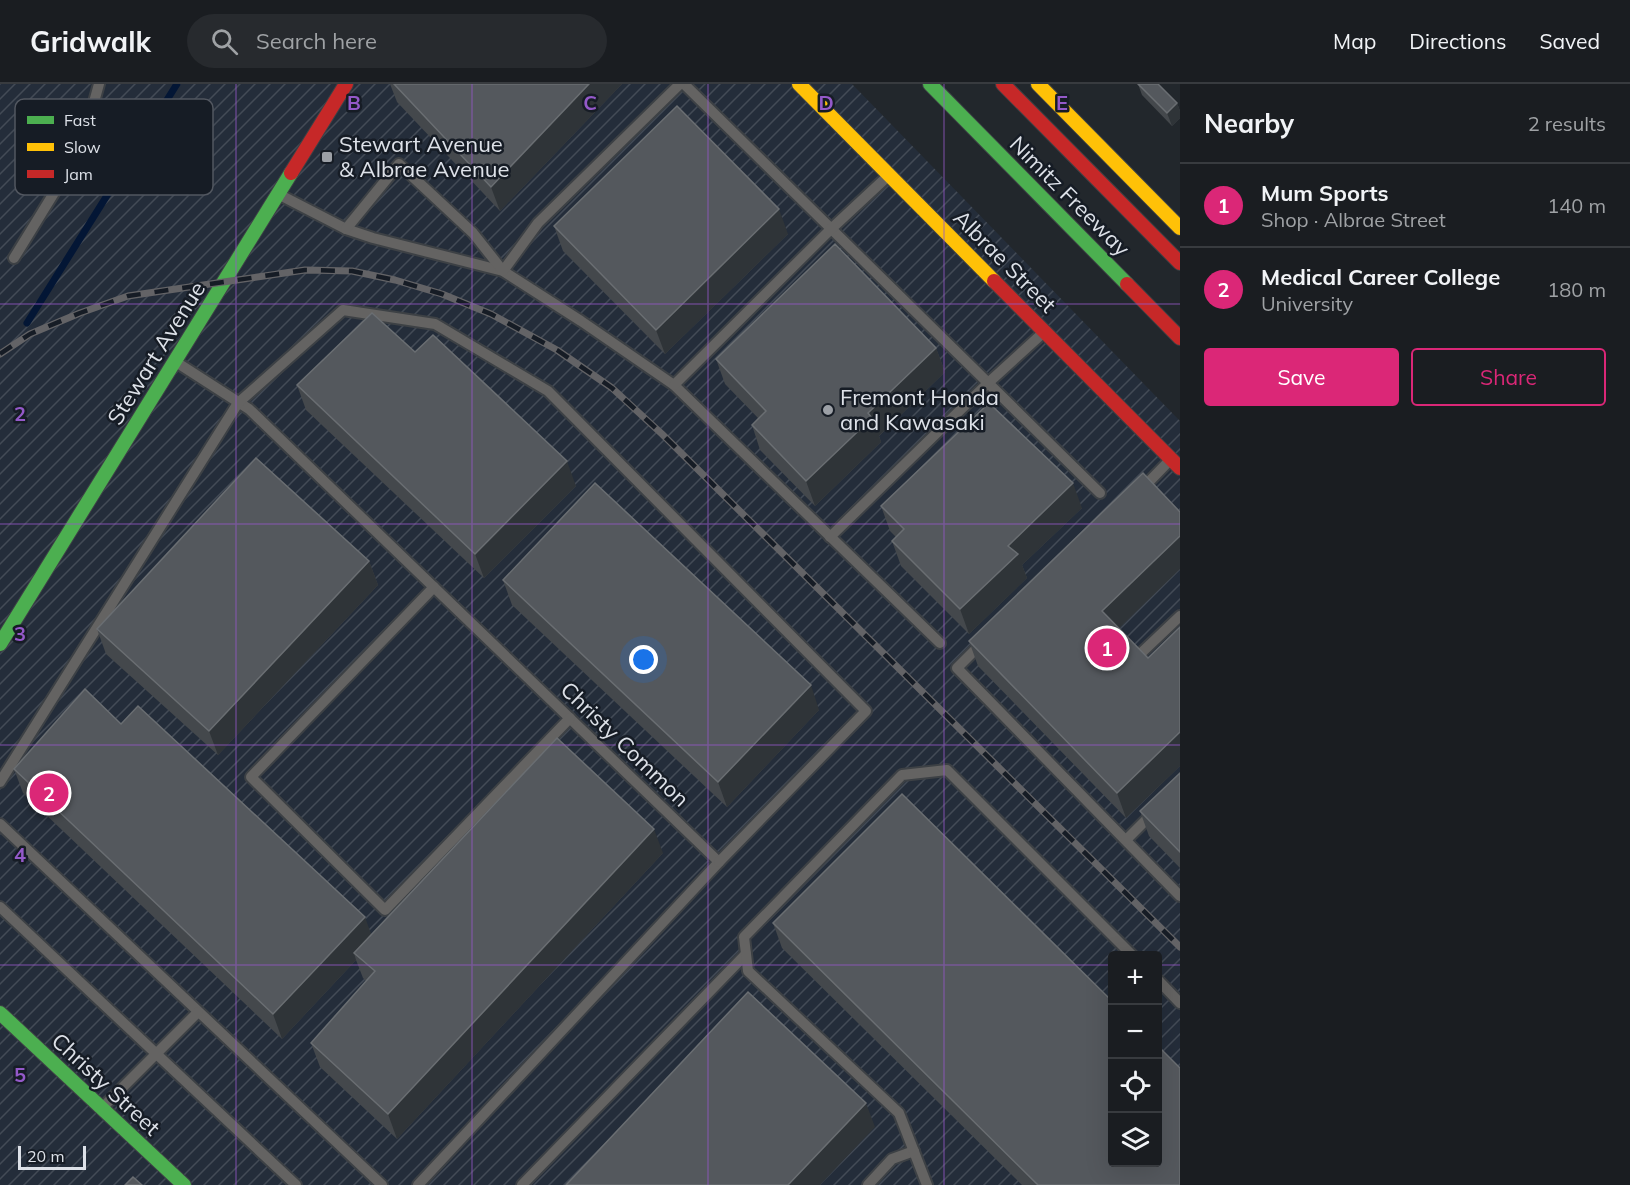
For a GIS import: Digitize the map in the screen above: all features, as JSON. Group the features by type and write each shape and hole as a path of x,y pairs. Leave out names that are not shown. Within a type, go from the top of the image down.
{"main road":[{"name":"Stewart Avenue","path":"0,644 346,84"},
{"name":"Albrae Street","path":"799,84 1175,463"},
{"name":"Nimitz Freeway","path":"930,84 1180,338"},
{"path":"1003,84 1180,263"},
{"path":"1038,84 1180,228"},
{"name":"Christy Street","path":"0,1013 184,1185"}],"lane":[{"path":"95,99 99,84"},
{"path":"503,271 538,223 682,84 1100,493"},
{"path":"346,229 399,164 473,233 503,271"},
{"path":"674,386 889,174"},
{"path":"277,193 346,229 503,271 581,321 674,386 940,643"},
{"path":"14,258 53,195"},
{"path":"0,782 238,403 343,310 435,324 548,391 866,711 719,862 418,1185"},
{"path":"830,537 987,384 1045,331"},
{"name":"Christy Common","path":"176,361 249,409 719,862"},
{"path":"1134,497 1175,463"},
{"path":"434,587 250,777 384,910 570,718"},
{"path":"1140,654 1180,616"},
{"path":"990,635 957,668 1180,896"},
{"path":"927,1185 899,1113 748,971 744,937 902,775 947,770 1128,951"},
{"path":"1125,840 1164,802"},
{"path":"0,825 382,1185"},
{"path":"0,907 296,1185"},
{"path":"522,1185 746,954"},
{"path":"1162,984 1180,1003"},
{"path":"102,1108 198,1012"},
{"path":"868,1185 892,1159 914,1150"}],"shaded area":[{"path":"0,84 852,84 1180,421 1180,1185 0,1185"}],"building":[{"path":"394,84 589,84 491,187"},
{"path":"1138,84 1158,84 1177,103 1167,113"},
{"path":"677,106 779,209 656,330 554,226"},
{"name":"Fremont Honda and Kawasaki","path":"835,244 936,348 868,413 872,418 806,481 752,425 766,411 716,359"},
{"path":"372,313 415,352 433,335 567,461 475,554 297,385"},
{"path":"989,403 1073,483 1008,546 1018,554 960,609 892,541 904,529 881,506"},
{"path":"256,458 369,561 209,731 97,629"},
{"path":"1143,473 1180,512 1180,536 1102,611 1148,658 1180,627 1180,732 1117,793 969,641"},
{"path":"595,483 811,685 718,782 503,580"},
{"path":"85,689 121,724 138,706 365,917 273,1014 14,769"},
{"path":"557,738 654,829 388,1114 311,1043 375,971 354,953"},
{"path":"1180,773 1180,852 1140,811"},
{"path":"902,794 1108,997 1108,1167 1162,1167 1162,1050 1180,1068 1180,1185 1038,1185 773,923"},
{"path":"748,992 866,1103 788,1185 566,1185"},
{"path":"133,1177 142,1185 125,1185"}],"waterway":[{"path":"168,99 177,84"},
{"path":"27,323 107,195"}],"railway":[{"path":"0,354 30,334 128,296 305,270 352,271 395,280 442,294 491,314 557,350 612,388 662,434 1180,947"}],"traffic: fast":[{"path":"930,84 1127,284"},
{"path":"0,644 291,173"},
{"path":"0,1013 184,1185"}],"traffic: slow":[{"path":"799,84 994,281"},
{"path":"1038,84 1180,228"}],"traffic: jam":[{"path":"291,173 346,84"},
{"path":"1003,84 1180,263"},
{"path":"994,281 1180,468"},
{"path":"1127,284 1180,338"}],"place":[{"name":"Stewart Avenue & Albrae Avenue","path":"327,157"},
{"name":"Fremont Honda and Kawasaki","path":"828,410"},
{"name":"Mum Sports","path":"1107,648"},
{"name":"Medical Career College","path":"49,793"}]}
